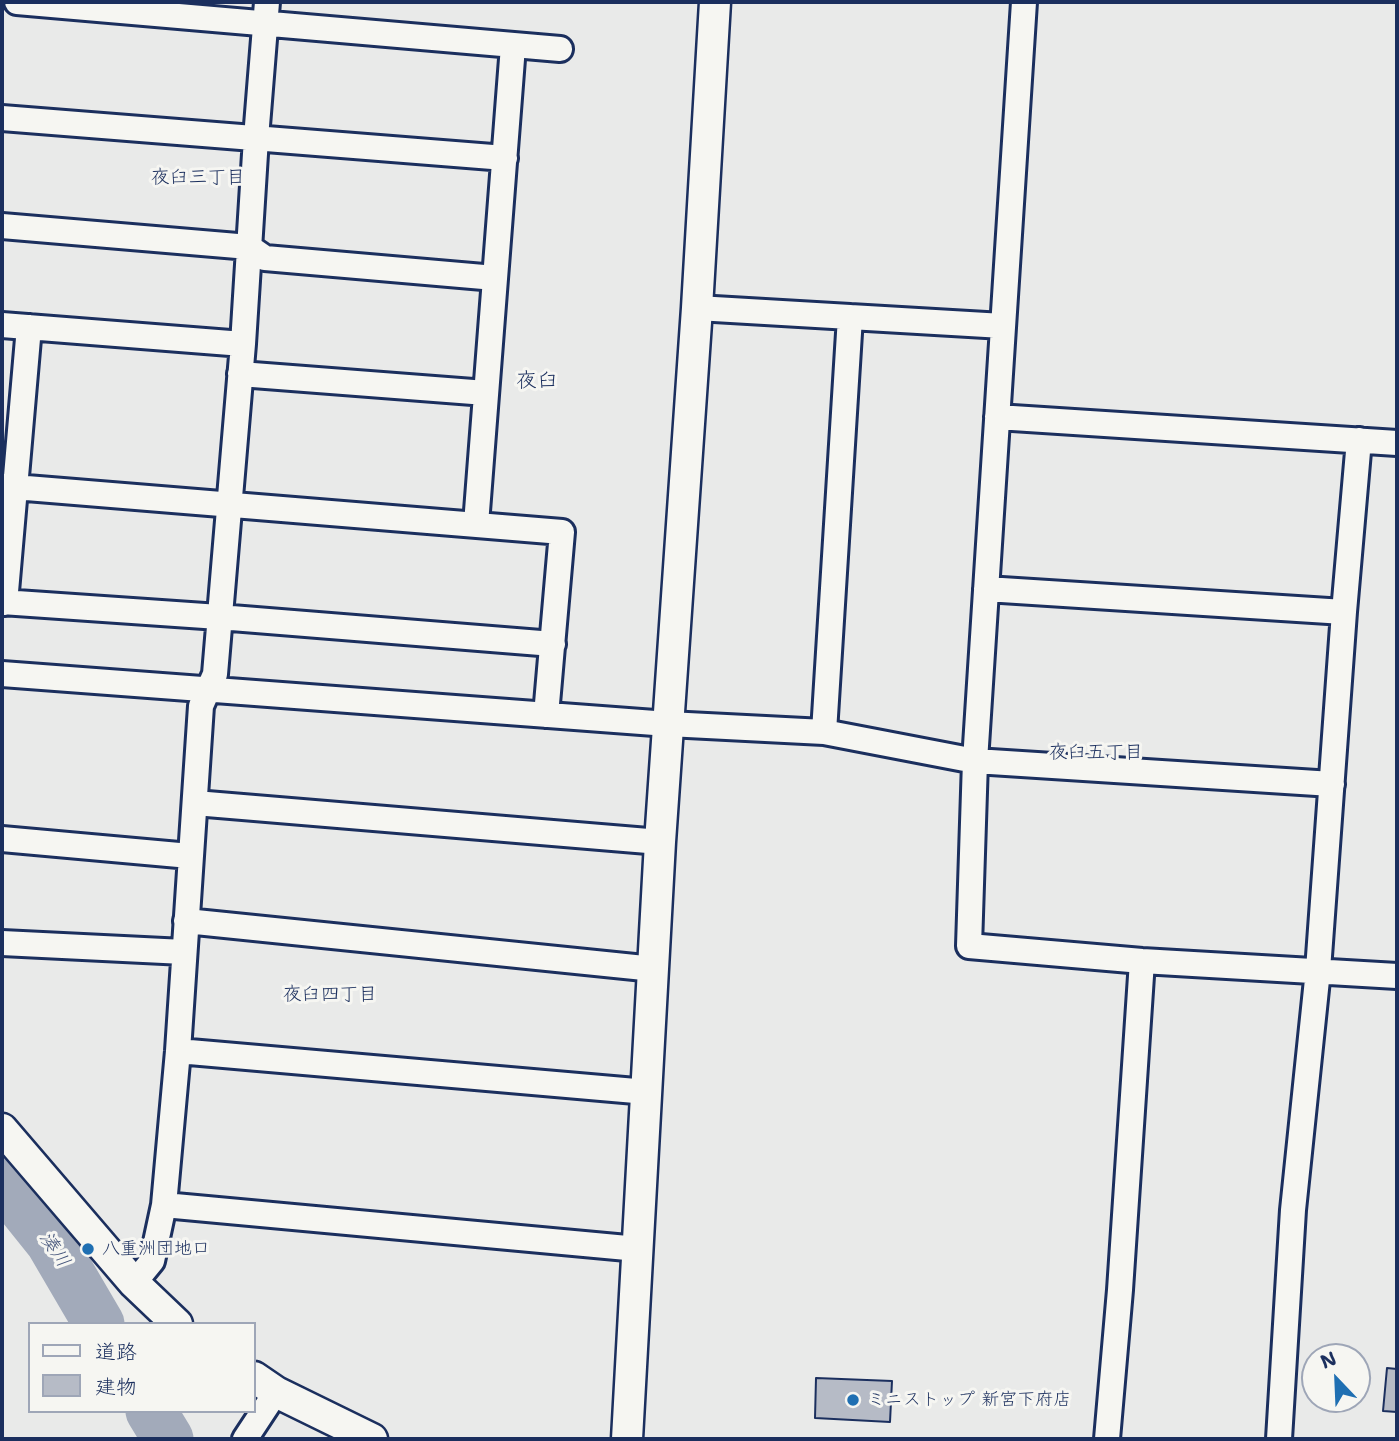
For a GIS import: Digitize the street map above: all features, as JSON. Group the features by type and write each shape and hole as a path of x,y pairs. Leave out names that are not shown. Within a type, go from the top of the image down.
{"street":[{"path":"17,2 266,13 560,50"},
{"path":"627,1439 660,842 715,2"},
{"path":"1024,2 975,761 969,946 1142,961 1397,976"},
{"path":"134,1283 152,1261 164,1205 178,1051 201,706 215,674 243,344 266,13"},
{"path":"476,524 513,46"},
{"path":"2,118 505,158"},
{"path":"2,226 249,247 265,258 495,278"},
{"path":"696,307 1003,326"},
{"path":"824,732 850,317"},
{"path":"2,325 243,344"},
{"path":"29,327 8,486 3,603 553,644"},
{"path":"240,374 486,393"},
{"path":"997,417 1397,443"},
{"path":"1279,1439 1293,1210 1318,970 1359,440"},
{"path":"8,486 562,531 546,715"},
{"path":"986,589 1344,612"},
{"path":"2,674 668,724 824,732 975,761 1332,784"},
{"path":"195,803 660,842"},
{"path":"2,839 190,856"},
{"path":"186,921 654,969"},
{"path":"2,943 184,952"},
{"path":"1107,1439 1142,961"},
{"path":"178,1051 647,1092"},
{"path":"2,1129 134,1283 175,1322"},
{"path":"164,1205 638,1249"},
{"path":"256,1409 265,1385 372,1439"},
{"path":"245,1439 255,1413"}],"building":[{"path":"1387,1368 1397,1369 1397,1412 1383,1411"},
{"name":"ミニストップ 新宮下府店","path":"816,1378 892,1381 890,1422 815,1418"}],"waterway":[{"name":"湊川","path":"2,1181 51,1242 98,1322"},
{"name":"湊川","path":"152,1413 168,1439"}],"place":[{"name":"八重洲団地口","path":"88,1249"},
{"name":"ミニストップ 新宮下府店","path":"853,1400"}],"district":[{"name":"夜臼三丁目","path":"198,178"},
{"name":"夜臼","path":"537,382"},
{"name":"夜臼五丁目","path":"1096,753"},
{"name":"夜臼四丁目","path":"330,995"}]}
